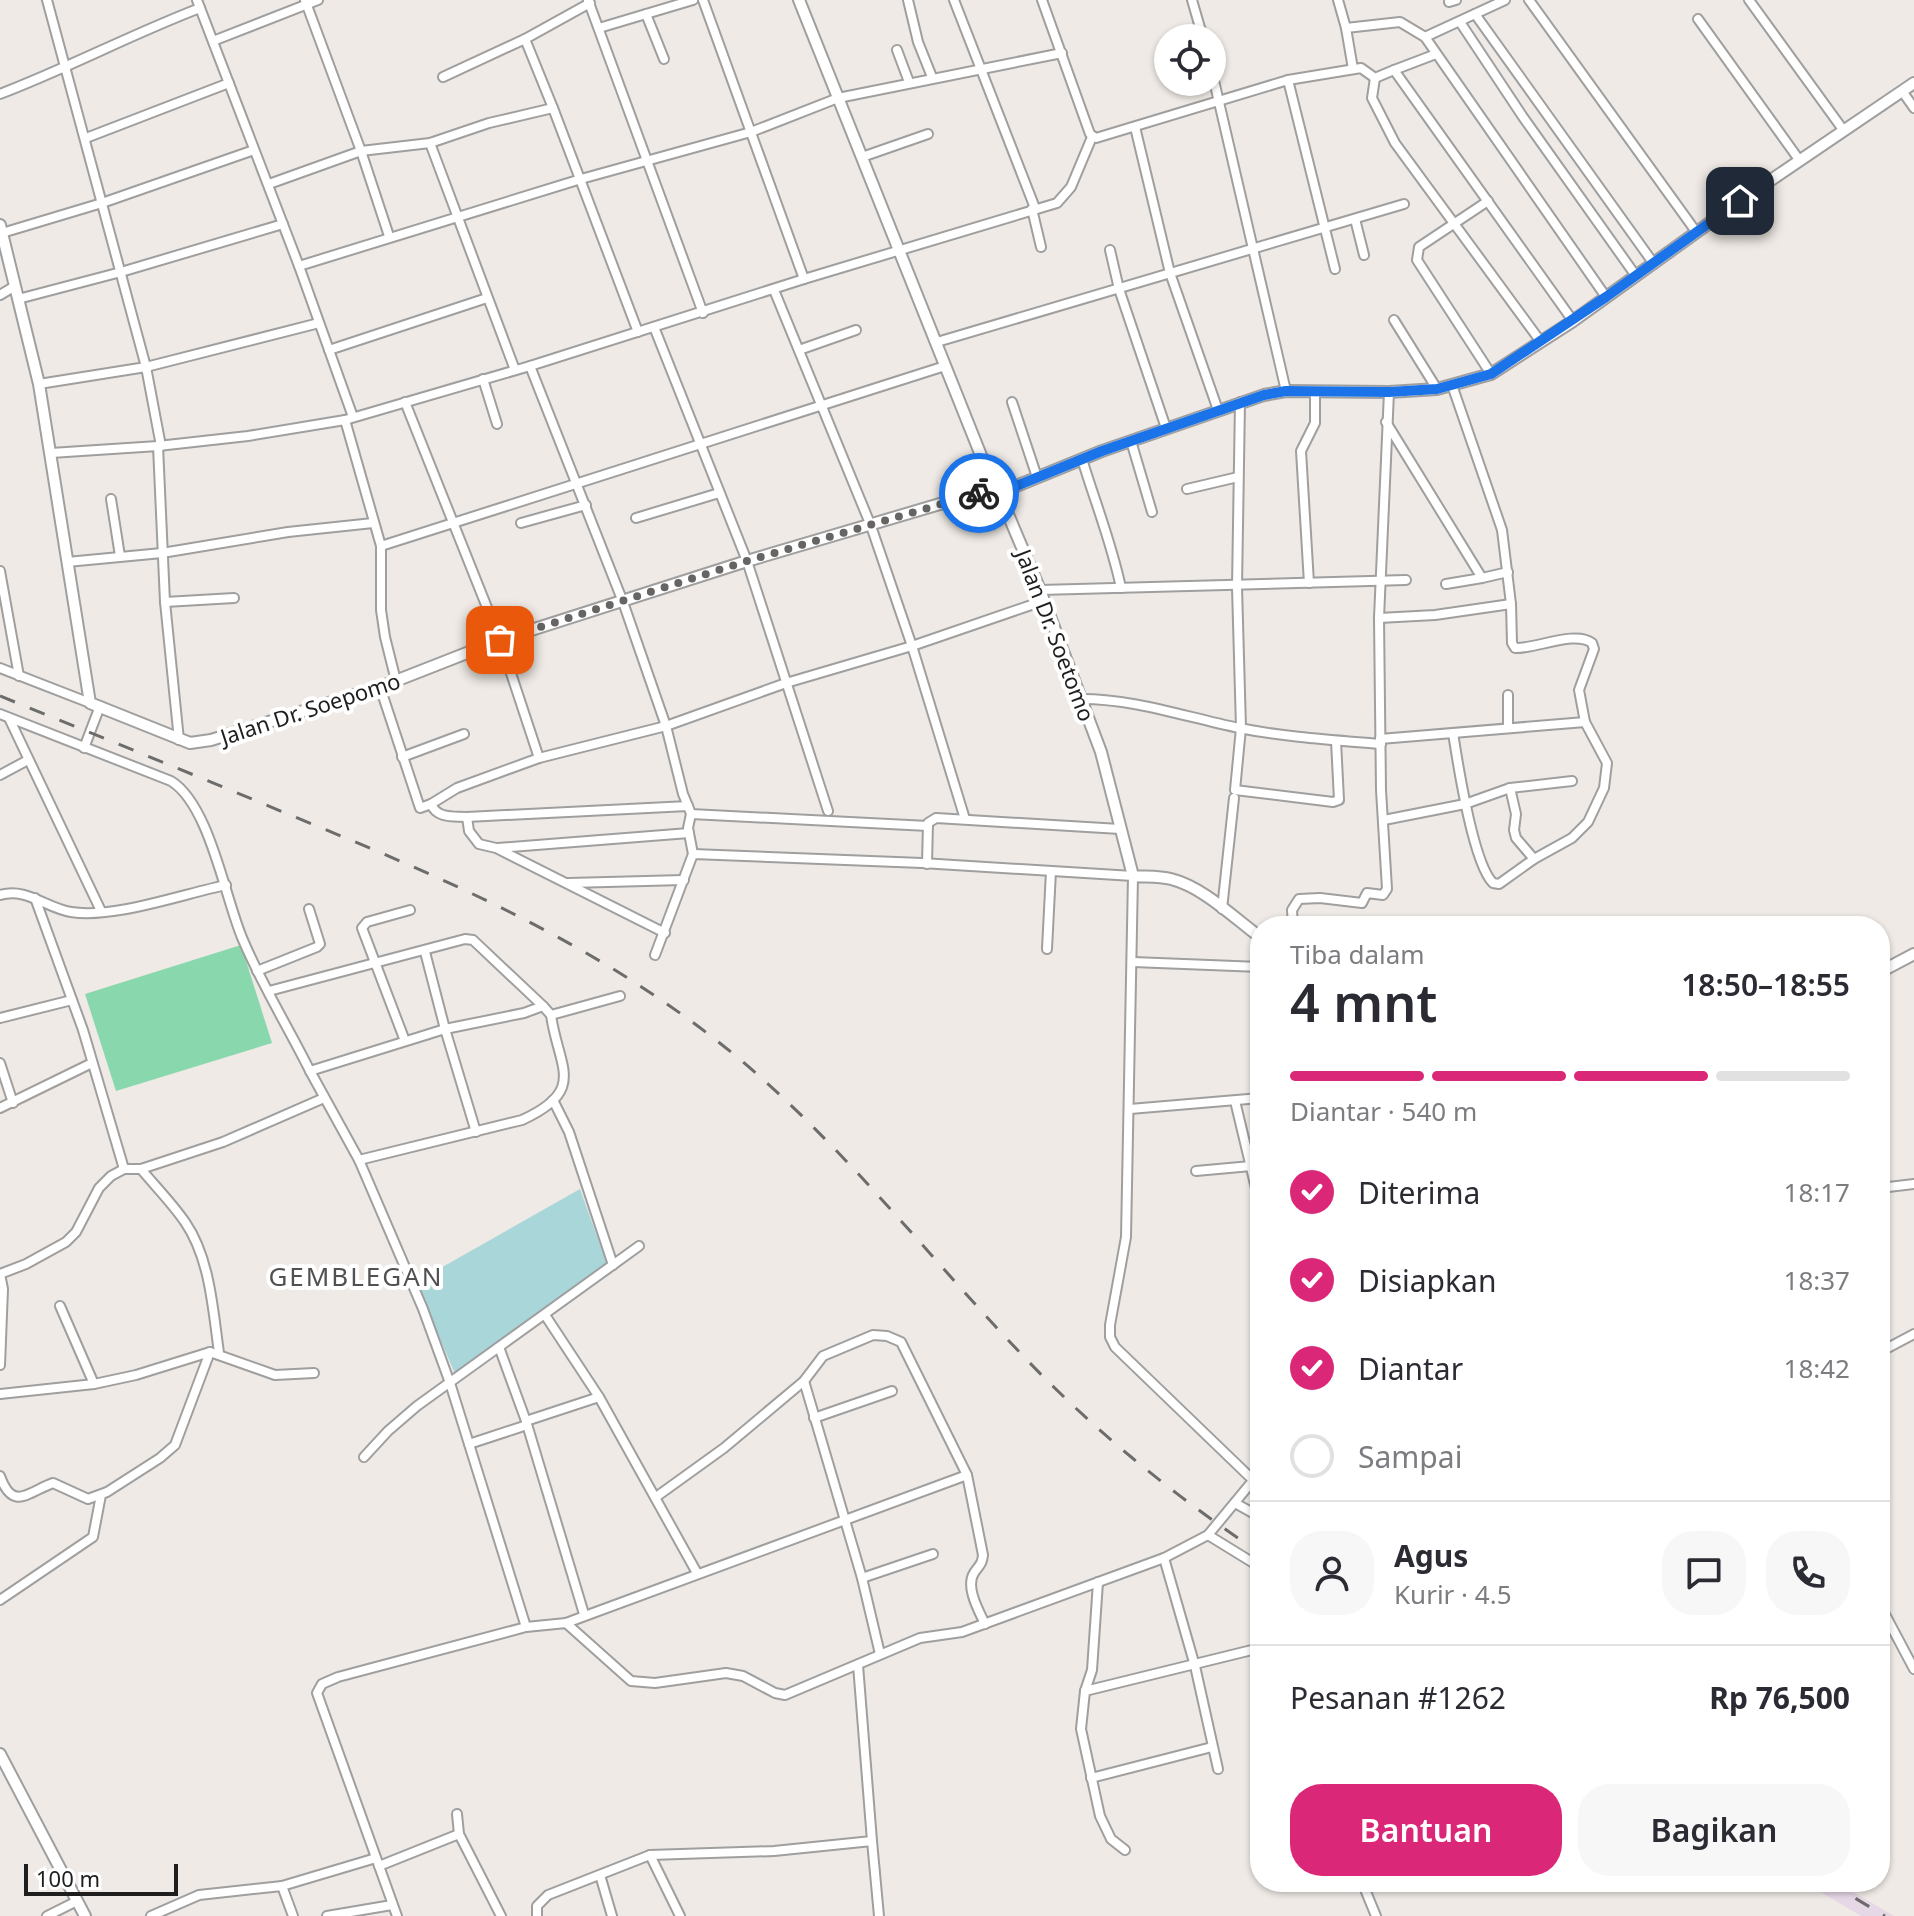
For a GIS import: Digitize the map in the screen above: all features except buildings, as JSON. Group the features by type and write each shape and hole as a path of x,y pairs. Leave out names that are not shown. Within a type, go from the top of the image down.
{"street":[{"path":"47,0 146,367 159,446 165,602 179,740"},
{"path":"213,41 305,2 318,0"},
{"path":"599,28 693,0"},
{"path":"703,0 804,279"},
{"name":"Jalan Dr. Soetomo","path":"799,0 945,366 1042,595 1108,774 1133,876"},
{"path":"908,0 918,42 932,77"},
{"path":"954,0 1033,209 1041,247"},
{"path":"51,453 248,436 349,419 1057,203 1064,196 1092,137 1042,0"},
{"path":"1192,0 1199,24"},
{"path":"1338,0 1353,69"},
{"path":"1425,37 1505,0"},
{"path":"1529,0 1697,233"},
{"path":"1749,0 1844,131"},
{"path":"305,2 389,236"},
{"path":"443,77 525,39 589,2 703,313"},
{"path":"0,94 67,68 198,4 269,184 329,350 381,546 381,610 396,681"},
{"path":"646,14 664,59"},
{"path":"1475,14 1654,264"},
{"path":"1698,19 1800,161"},
{"path":"1346,28 1400,22 1425,37 1606,297"},
{"path":"1460,22 1636,276"},
{"path":"525,39 638,332"},
{"path":"897,50 909,82"},
{"path":"299,266 456,216 751,132 838,98 1062,53"},
{"path":"1375,78 1436,54"},
{"path":"1092,137 1102,138 1219,99 1288,80 1361,68 1375,78"},
{"path":"1394,70 1573,321"},
{"path":"1375,78 1372,98 1385,128 1541,342"},
{"path":"1288,80 1335,269"},
{"path":"86,138 229,83"},
{"name":"Jalan Dr. Soepomo","path":"95,704 179,740 190,743 211,740 380,687 500,640 747,561 1037,477 1240,402 1286,391 1437,389 1491,374 1573,321 1914,83"},
{"path":"1902,91 1914,108"},
{"path":"1218,96 1286,391"},
{"path":"269,184 361,151 430,143 489,123 553,108"},
{"path":"1135,127 1170,273 1218,410"},
{"path":"862,157 928,134"},
{"path":"430,143 515,370"},
{"path":"84,748 95,704 67,562 39,384 1,229 102,203 254,150"},
{"path":"1488,201 1419,247 1417,260 1491,374"},
{"path":"937,342 1404,204"},
{"path":"1355,219 1364,255"},
{"path":"18,299 283,224"},
{"path":"1110,250 1119,289 1166,428"},
{"path":"0,295 15,286"},
{"path":"774,290 871,526 965,819"},
{"path":"329,350 487,298"},
{"path":"1394,320 1437,389"},
{"path":"39,384 146,367 319,323"},
{"path":"654,327 747,561 828,811"},
{"path":"799,350 856,330"},
{"path":"530,366 623,602 666,726 690,810 689,833 693,854 655,955"},
{"path":"381,546 700,447 945,366"},
{"path":"483,379 497,424"},
{"path":"1452,385 1502,530 1511,604 1512,643 1515,648 1583,639 1592,643 1594,649 1579,690 1585,722 1607,763 1604,788 1588,822 1572,838 1534,859 1499,884 1493,883 1484,871 1465,804 1453,733"},
{"path":"1309,583 1301,451 1315,423 1315,391"},
{"path":"1292,916 1292,910 1299,899 1362,903 1367,893 1386,893 1379,618 1389,392"},
{"path":"405,402 500,640 539,758"},
{"path":"1012,402 1037,477"},
{"path":"1240,402 1237,587 1241,728 1235,790 1333,802 1339,800 1336,741"},
{"path":"1386,422 1482,578"},
{"path":"1131,441 1152,512"},
{"path":"1082,459 1105,538 1113,550 1121,588"},
{"path":"1187,489 1238,477"},
{"path":"636,518 719,493"},
{"path":"111,499 120,556"},
{"path":"521,523 586,505"},
{"path":"67,562 162,553 288,532 373,523"},
{"path":"0,571 19,676"},
{"path":"1446,584 1508,572"},
{"path":"380,687 420,808 457,788 539,758 666,726 786,683 912,646 1042,595 1121,588 1406,580"},
{"path":"165,602 234,598"},
{"path":"1379,618 1435,615 1511,604"},
{"path":"0,668 95,704"},
{"path":"1508,695 1508,728"},
{"path":"1081,699 1112,699 1241,728 1336,741 1380,741 1585,722"},
{"path":"4,715 179,786 193,807 221,867 238,929 257,971 359,1160 418,1296 450,1383 526,1627"},
{"path":"4,715 101,911"},
{"path":"402,757 464,734"},
{"path":"0,775 28,760"},
{"path":"1384,820 1465,804 1510,788 1572,781"},
{"path":"1510,788 1516,814 1516,838 1534,859"},
{"path":"1222,909 1234,798"},
{"path":"431,804 443,816 690,810 928,826"},
{"path":"467,817 474,841 496,848 665,933"},
{"path":"927,864 928,826 929,821 936,818 1120,829"},
{"path":"496,848 689,833"},
{"path":"693,854 927,864 1174,880 1250,930"},
{"path":"1047,949 1051,871"},
{"path":"1133,876 1126,1237 1110,1337 1115,1347 1150,1383 1250,1477"},
{"path":"567,883 684,880"},
{"path":"0,895 11,892 35,898 64,911 101,911 226,885"},
{"path":"35,898 72,1000 124,1169"},
{"path":"257,971 320,944 309,909"},
{"path":"405,1041 362,928 363,924 410,910"},
{"path":"269,991 465,939 473,940 551,1015 566,1080 553,1100 537,1113 522,1120 359,1160"},
{"path":"425,952 476,1132"},
{"path":"1890,967 1914,954"},
{"path":"1133,962 1250,967"},
{"path":"551,1015 620,996"},
{"path":"0,1018 72,1000"},
{"path":"310,1071 445,1029 524,1013 543,1006"},
{"path":"0,1063 13,1103"},
{"path":"0,1108 92,1063"},
{"path":"0,1365 3,1289 0,1273 26,1264 66,1242 76,1232 99,1188 111,1176 124,1169 141,1169 223,1142 324,1098"},
{"path":"1130,1109 1250,1099"},
{"path":"553,1100 569,1132 613,1265"},
{"path":"1235,1101 1250,1162"},
{"path":"1196,1171 1250,1166"},
{"path":"0,1476 5,1489 16,1497 23,1497 53,1483 88,1499 101,1495 175,1445 214,1352 210,1292 198,1246 186,1223 141,1169"},
{"path":"1890,1187 1914,1184"},
{"path":"364,1457 388,1431 450,1383 639,1246"},
{"path":"60,1306 94,1384"},
{"path":"545,1315 599,1397 697,1573"},
{"path":"1890,1347 1914,1334"},
{"path":"656,1497 724,1448 804,1381 823,1356 873,1335 901,1342 967,1475 983,1555 983,1562 974,1572 972,1582 976,1607 985,1624"},
{"path":"499,1347 527,1423 584,1614"},
{"path":"0,1394 94,1384 214,1352 275,1375 314,1373"},
{"path":"804,1381 862,1578 880,1654"},
{"path":"814,1418 892,1391"},
{"path":"469,1444 599,1397"},
{"path":"397,1916 348,1775 321,1710 318,1688 338,1677 526,1627 566,1623 967,1475"},
{"path":"566,1623 619,1673 639,1683 726,1673 743,1676 785,1695 920,1638 962,1632 1164,1558 1208,1535 1250,1484"},
{"path":"0,1600 93,1537 101,1495"},
{"path":"1235,1503 1250,1511"},
{"path":"1208,1535 1250,1561"},
{"path":"862,1578 933,1554"},
{"path":"1164,1558 1195,1666 1218,1769"},
{"path":"1098,1582 1092,1670 1085,1691 1081,1729 1100,1816 1111,1839 1125,1850"},
{"path":"1890,1624 1914,1669"},
{"path":"1085,1691 1250,1651"},
{"path":"858,1665 879,1916"},
{"path":"1091,1778 1212,1747"},
{"path":"0,1754 85,1916"},
{"path":"457,1814 459,1834 501,1916"},
{"path":"151,1916 199,1895 282,1886 378,1862 459,1834"},
{"path":"537,1916 537,1906 548,1895 650,1855 774,1851 872,1841"},
{"path":"650,1855 680,1916"},
{"path":"600,1875 612,1916"},
{"path":"282,1886 293,1916"},
{"path":"1366,1892 1376,1916"},
{"path":"47,1916 77,1901"},
{"path":"327,1916 392,1905"}],"shaded area":[{"path":"1821,1892 1853,1892 1894,1916 1861,1916"}],"green space":[{"path":"241,945 272,1043 116,1091 85,994"}],"water":[{"path":"580,1189 608,1267 455,1374 416,1282"}],"railway":[{"path":"0,696 414,867 529,922 639,985 692,1022 781,1096 854,1169 1027,1360 1081,1413 1168,1487 1250,1546"},
{"path":"1845,1892 1885,1916"}],"way so far":[{"path":"500,640 747,561 979,493"}],"district":[{"name":"GEMBLEGAN","path":"356,1276"}],"route":[{"path":"979,493 994,488 999,493 1102,451 1253,397 1286,391 1437,389 1479,379 1515,360 1740,201"}]}
